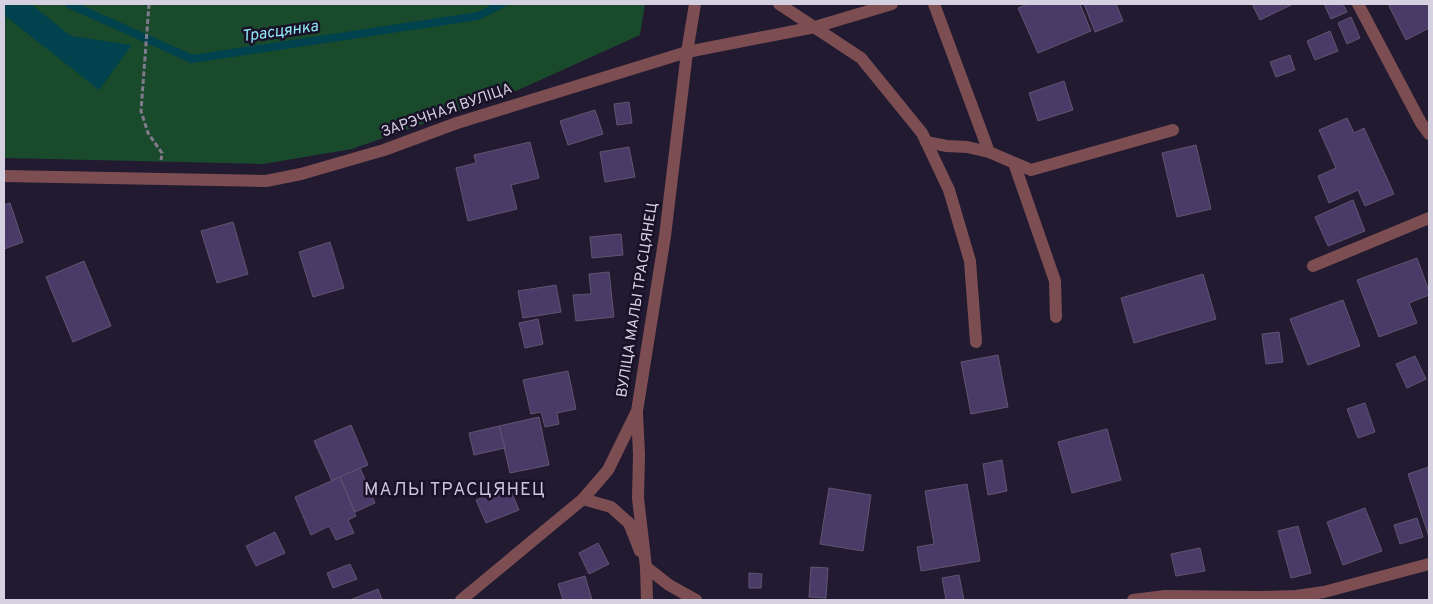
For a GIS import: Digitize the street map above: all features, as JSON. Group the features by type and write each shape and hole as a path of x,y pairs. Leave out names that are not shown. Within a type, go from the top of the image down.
{"street":[{"name":"ВУЛІЦА МАЛЫ ТРАСЦЯНЕЦ","path":"461,600 583,499 608,470 637,410 665,236 694,4"},
{"path":"779,4 861,58 922,133 949,190 970,261 976,342"},
{"name":"ЗАРЭЧНАЯ ВУЛІЦА","path":"4,176 266,181 301,174 384,150 457,123 687,52 814,26 892,4"},
{"path":"934,4 989,152"},
{"path":"1358,4 1421,123 1429,134"},
{"path":"926,142 947,146 967,146 989,152 1031,170 1173,130"},
{"path":"1014,163 1055,281 1056,318"},
{"path":"1313,266 1429,218"},
{"path":"637,410 638,498 646,567 647,600"},
{"path":"583,499 612,507 629,524 646,567 669,585 696,600"},
{"path":"1133,600 1165,596 1296,596 1324,592 1429,564"}],"path":[{"path":"142,178 159,167 162,153 148,134 141,111 149,4"}],"shaded area":[{"path":"4,4 645,4 640,35 516,91 352,149 263,164 4,158"},
{"path":"4,4 31,4 71,36 132,45 99,90 4,15"}],"building":[{"path":"1028,4 1080,4 1091,31 1038,53 1018,8"},
{"path":"1084,4 1116,4 1123,21 1095,32"},
{"path":"1252,4 1293,4 1260,20"},
{"path":"1324,4 1343,4 1347,12 1331,19"},
{"path":"1388,4 1429,4 1429,28 1406,40"},
{"path":"1351,17 1360,38 1347,44 1338,23"},
{"path":"1330,31 1338,51 1315,60 1307,41"},
{"path":"1290,55 1295,70 1276,77 1270,62"},
{"path":"1064,81 1073,110 1038,121 1029,93"},
{"path":"629,102 632,123 617,125 614,104"},
{"path":"595,110 603,134 568,145 560,121"},
{"path":"1347,118 1354,133 1364,128 1394,194 1365,206 1358,190 1329,203 1318,176 1336,168 1319,130"},
{"path":"530,142 539,178 511,185 517,209 468,221 456,168 476,163 474,155"},
{"path":"1196,145 1211,209 1177,217 1162,153"},
{"path":"629,147 635,177 605,182 600,152"},
{"path":"1353,200 1365,231 1328,246 1315,217"},
{"path":"10,203 23,242 4,249 4,205"},
{"path":"233,222 248,274 217,283 201,231"},
{"path":"621,234 623,255 592,258 590,237"},
{"path":"330,242 344,288 313,297 299,252"},
{"path":"1417,258 1429,295 1409,303 1417,323 1379,337 1357,280"},
{"path":"84,261 111,326 73,342 46,277"},
{"path":"609,272 614,317 576,321 573,295 591,294 589,274"},
{"path":"1203,274 1216,319 1134,343 1121,298"},
{"path":"556,285 561,312 523,318 518,291"},
{"path":"1343,300 1360,346 1308,365 1290,319"},
{"path":"538,319 543,344 525,348 519,323"},
{"path":"1279,332 1283,362 1266,364 1262,334"},
{"path":"998,355 1008,407 971,414 961,362"},
{"path":"1415,356 1426,379 1407,388 1396,364"},
{"path":"568,371 576,409 557,413 559,424 545,427 541,412 531,414 523,380"},
{"path":"1365,403 1375,432 1358,438 1347,409"},
{"path":"539,417 549,465 510,473 499,426"},
{"path":"351,425 368,465 332,481 314,441"},
{"path":"499,426 505,448 474,455 469,433"},
{"path":"1107,429 1121,480 1072,493 1058,442"},
{"path":"1002,460 1007,491 988,495 983,464"},
{"path":"1429,467 1429,537 1408,474"},
{"path":"360,468 375,503 355,512 340,477"},
{"path":"340,477 356,516 348,520 354,533 336,540 329,526 311,535 295,497"},
{"path":"967,484 980,561 921,571 917,547 934,544 925,491"},
{"path":"509,486 519,510 486,523 476,500"},
{"path":"829,488 871,495 863,551 820,544"},
{"path":"1365,508 1382,551 1343,565 1327,522"},
{"path":"1417,518 1423,537 1400,544 1394,525"},
{"path":"1298,526 1311,573 1291,578 1278,531"},
{"path":"275,532 285,553 256,566 246,546"},
{"path":"598,543 609,564 589,574 579,553"},
{"path":"1200,548 1205,571 1176,576 1171,554"},
{"path":"350,564 357,579 333,588 327,573"},
{"path":"811,567 828,568 826,598 809,597"},
{"path":"749,573 762,574 761,588 749,588"},
{"path":"959,575 964,600 946,600 942,578"},
{"path":"585,576 592,600 563,600 558,584"},
{"path":"378,589 382,600 350,600"}],"waterway":[{"name":"Трасцянка","path":"69,4 192,59 478,16 502,4"}],"district":[{"name":"МАЛЫ ТРАСЦЯНЕЦ","path":"455,490"}]}
